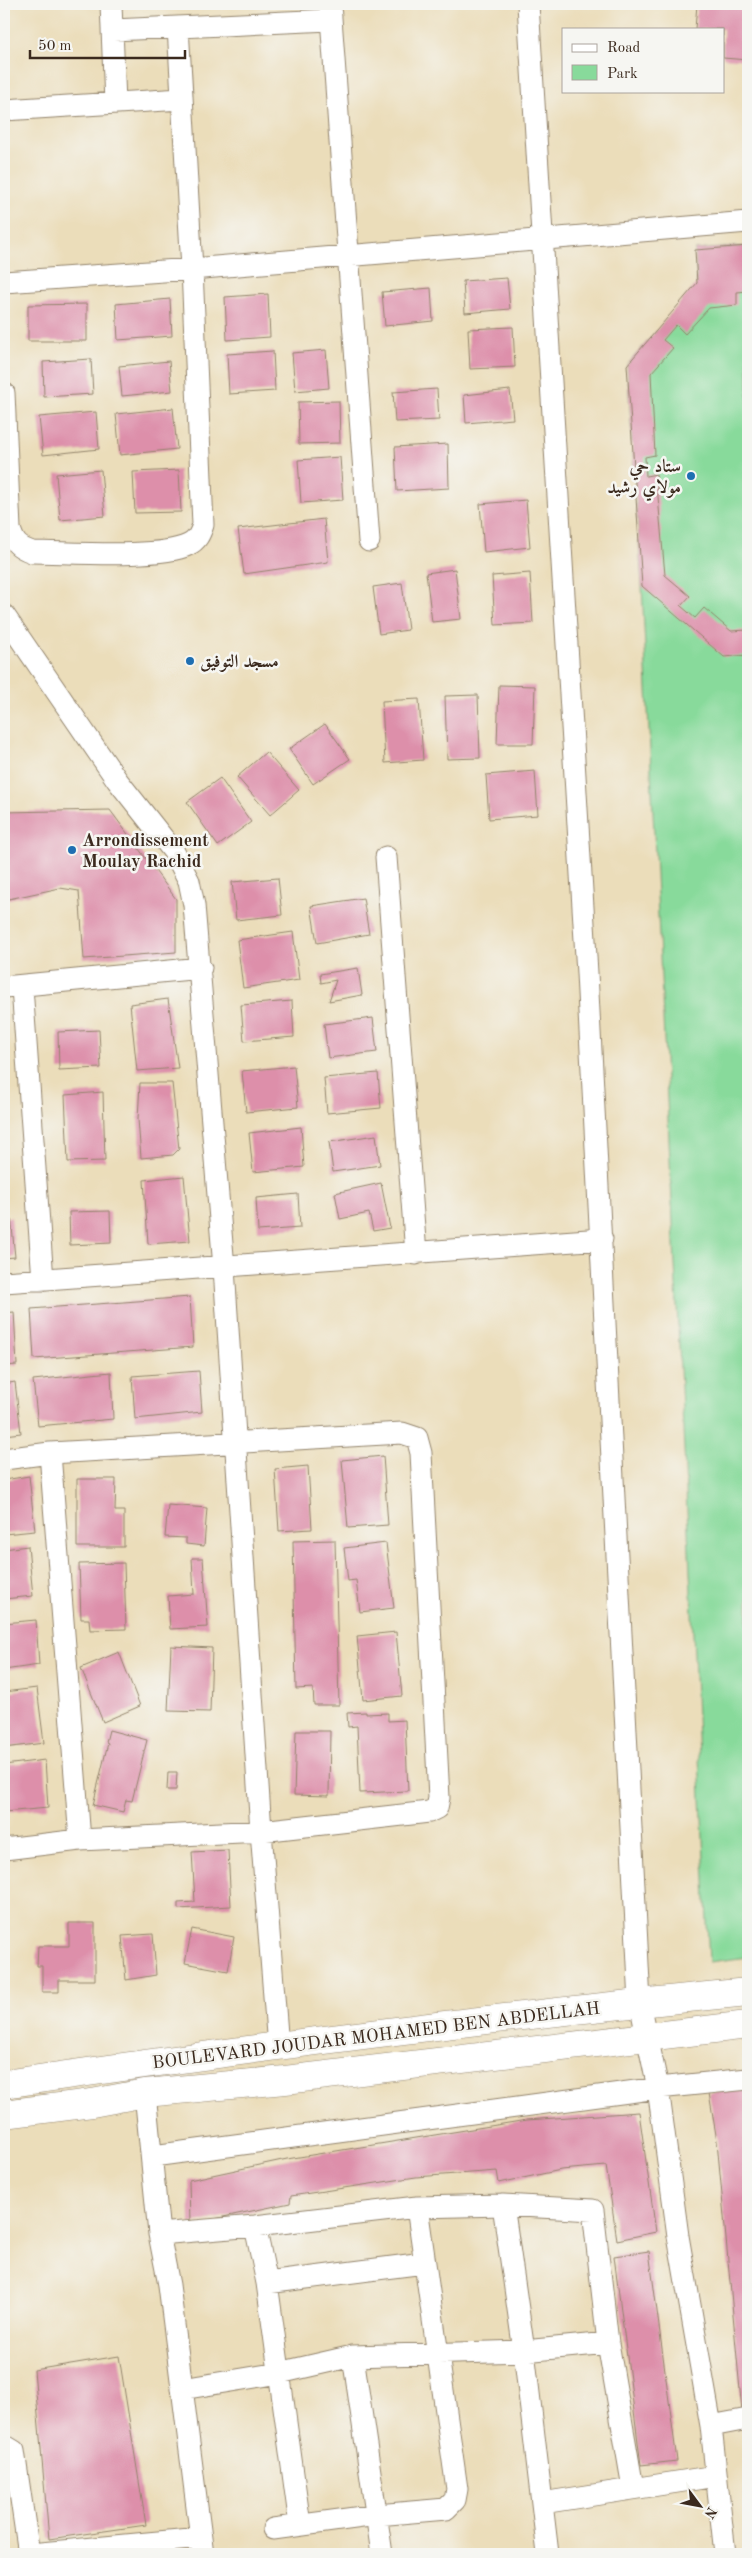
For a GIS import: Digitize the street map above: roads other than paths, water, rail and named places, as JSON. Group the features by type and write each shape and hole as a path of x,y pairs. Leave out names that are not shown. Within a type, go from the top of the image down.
{"main road":[{"name":"BOULEVARD JOUDAR MOHAMED BEN ABDELLAH","path":"4,2084 278,2047 640,2003 748,1992"},
{"name":"BOULEVARD JOUDAR MOHAMED BEN ABDELLAH","path":"4,2114 92,2102 145,2092 285,2080 748,2025"}],"street":[{"path":"111,4 116,102"},
{"path":"528,4 602,1239 640,2003 658,2088 678,2236 711,2426 725,2554"},
{"path":"112,30 178,27 330,12 350,255 370,541"},
{"path":"4,393 10,529 14,540 20,547 32,552 167,552 189,545 199,537 203,525 192,269 178,27"},
{"path":"4,110 182,99"},
{"path":"4,282 192,269 748,222"},
{"path":"4,614 116,780 174,852 189,881 201,968 224,1268 261,1831 278,2047"},
{"path":"386,857 416,1254"},
{"path":"43,1280 13,987 201,968"},
{"path":"4,1282 224,1268 602,1239"},
{"path":"4,1459 50,1453 402,1433 417,1438 421,1453 439,1798 437,1808 429,1812 261,1831 80,1840 4,1849"},
{"path":"50,1453 80,1840"},
{"path":"153,2156 658,2088 748,2079"},
{"path":"4,2446 14,2451 29,2554 202,2546 169,2285 158,2234 153,2156 145,2092"},
{"path":"158,2234 255,2226 417,2207 503,2204 593,2210 608,2343 633,2488"},
{"path":"503,2204 524,2350 548,2554"},
{"path":"273,2529 377,2515 446,2509 455,2500 457,2489 417,2207"},
{"path":"255,2226 267,2282 300,2525"},
{"path":"267,2282 424,2263"},
{"path":"182,2389 279,2373 352,2356 524,2350 608,2343"},
{"path":"352,2356 382,2554"},
{"path":"711,2426 748,2419"},
{"path":"542,2502 716,2476"}],"place":[{"name":"ستاد حي مولاي رشيد","path":"691,476"},
{"name":"مسجد التوفيق","path":"190,661"},
{"name":"Arrondissement Moulay Rachid","path":"72,850"}]}
